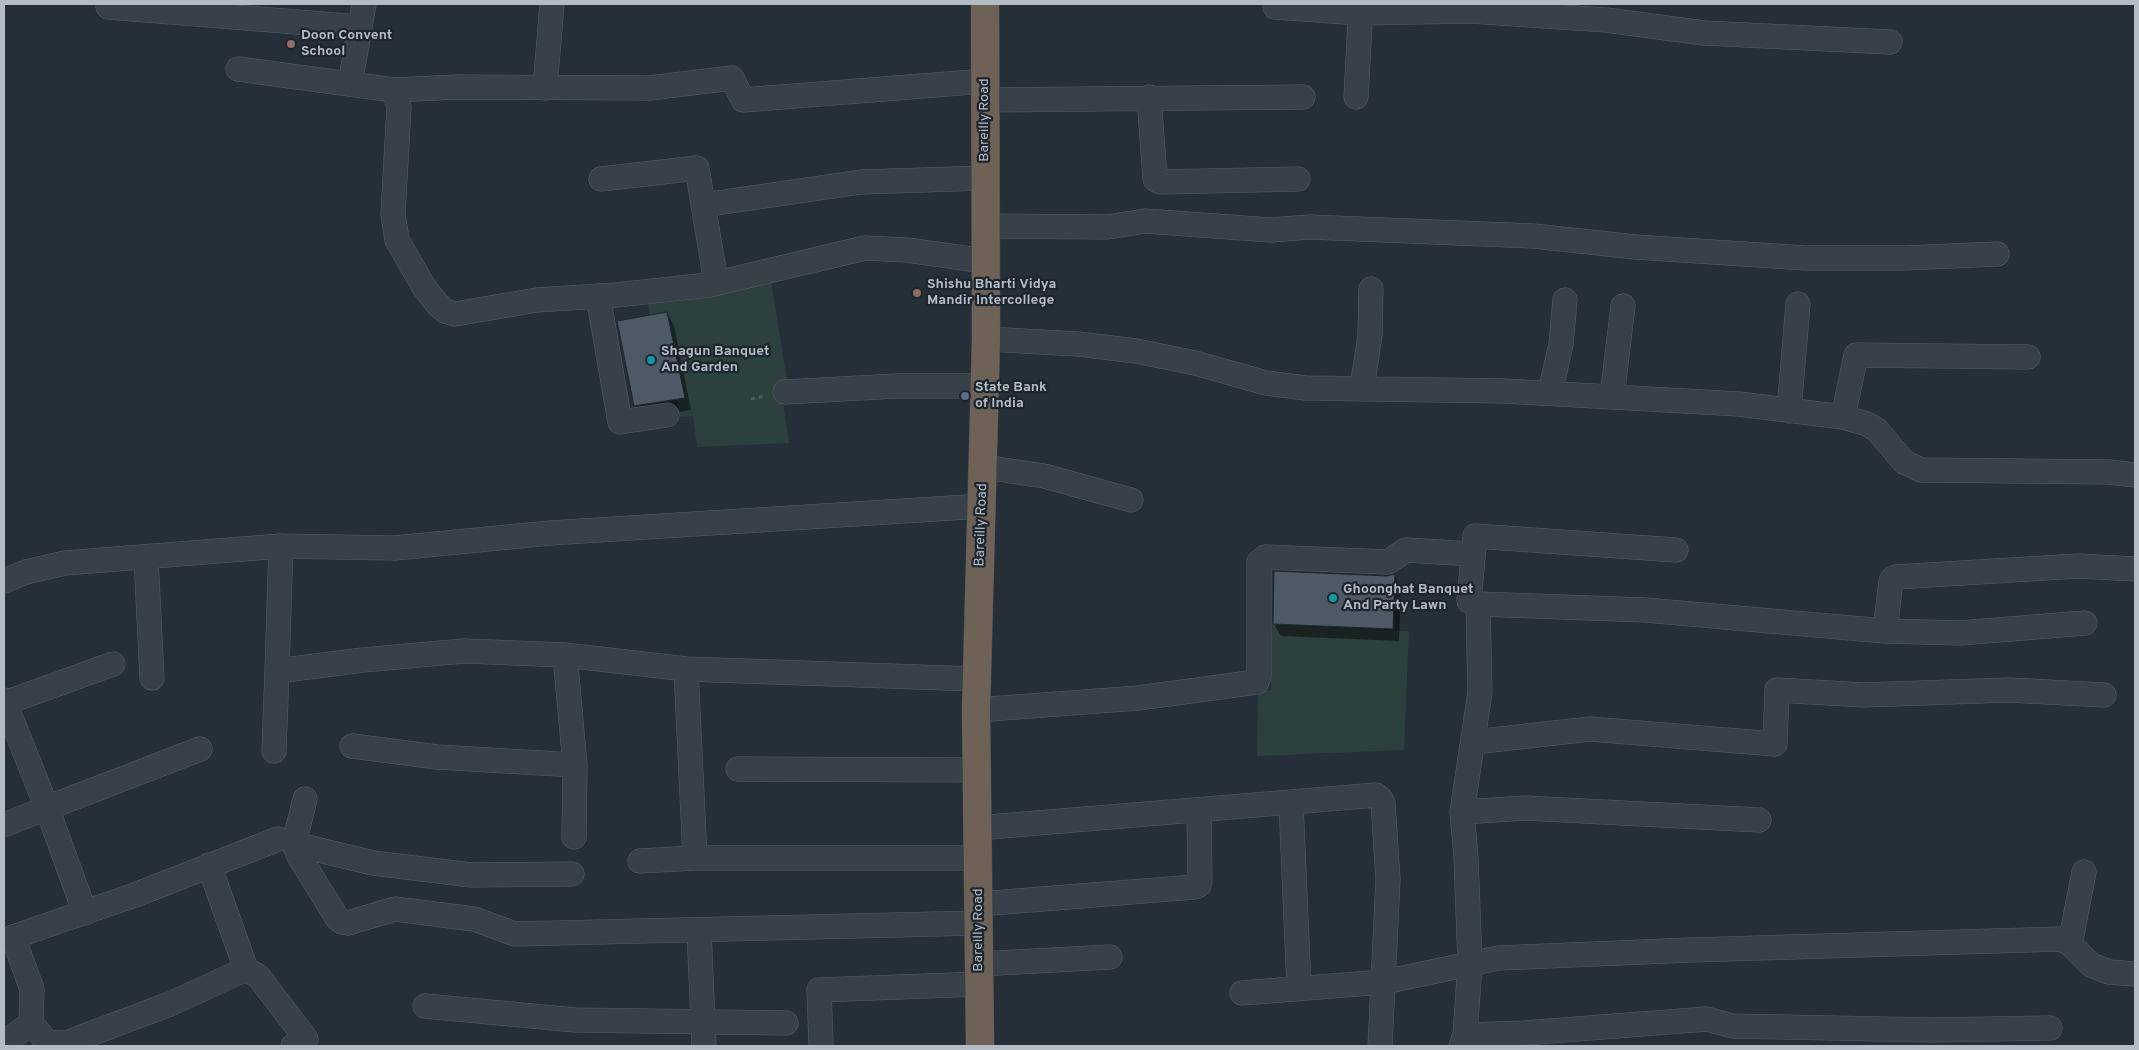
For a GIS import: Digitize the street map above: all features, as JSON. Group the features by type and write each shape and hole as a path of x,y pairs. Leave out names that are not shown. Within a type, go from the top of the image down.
{"highway":[{"name":"Bareilly Road","path":"980,1046 976,680 983,506 986,339 985,4"}],"street":[{"path":"350,84 364,4"},
{"path":"545,88 552,4"},
{"path":"108,7 360,27"},
{"path":"1275,8 1470,11 1606,20 1704,33 1890,42"},
{"path":"1356,97 1361,8"},
{"path":"238,69 394,90 457,87 650,88 732,78 743,100 986,91 1149,97 1303,97"},
{"path":"394,90 398,107 393,214 397,240 424,287 438,306 445,311 455,314 537,300 598,296 716,282 865,248 907,250 985,261"},
{"path":"1149,97 1155,179 1160,182 1298,179"},
{"path":"601,179 697,168 716,282"},
{"path":"703,205 861,182 985,178"},
{"path":"985,226 1108,227 1145,221 1271,230 1310,227 1533,236 1636,247 1805,258 1905,258 1997,254"},
{"path":"1362,388 1370,335 1371,289"},
{"path":"598,296 620,422 668,416"},
{"path":"1550,393 1561,344 1565,300"},
{"path":"1789,411 1798,304"},
{"path":"1612,397 1623,306"},
{"path":"986,339 1078,344 1136,351 1195,363 1266,383 1306,388 1550,393 1739,404 1843,417 1867,424 1877,430 1904,462 1920,470 2109,472 2135,474"},
{"path":"1843,417 1856,355 2028,358"},
{"path":"785,392 897,386 984,386"},
{"path":"984,467 1044,476 1131,500"},
{"path":"4,581 26,572 65,563 281,546 395,548 550,533 983,506"},
{"path":"1676,550 1475,536 1469,601 1478,604 1645,610 1885,631 1960,633 2085,623"},
{"path":"274,751 281,546"},
{"path":"976,710 1138,698 1257,682 1259,676 1259,562 1265,557 1388,562 1406,550 1472,554"},
{"path":"146,557 152,678"},
{"path":"1885,631 1891,582 1896,577 2078,566 2135,568"},
{"path":"1478,604 1480,692 1462,812 1466,857 1470,964 1463,1041 1524,1033 1708,1020 1732,1026 1931,1030 2050,1028"},
{"path":"278,671 464,651 565,655 686,669 976,680"},
{"path":"565,655 575,765 574,837"},
{"path":"85,913 47,808 4,702 113,664"},
{"path":"686,669 695,858"},
{"path":"1474,742 1590,729 1775,744 1777,690 1863,694 2009,690 2104,695"},
{"path":"352,746 446,758 575,765"},
{"path":"4,826 200,749"},
{"path":"738,769 976,770"},
{"path":"977,828 1376,795 1381,799 1388,878 1380,1046"},
{"path":"286,841 305,799"},
{"path":"1291,803 1299,988"},
{"path":"1462,812 1525,808 1760,820"},
{"path":"286,841 337,918 342,922 394,909 474,919 514,934 699,930 979,913 1195,887 1199,885 1200,880 1199,811"},
{"path":"246,968 170,1004 66,1043 48,1043 31,1023 32,989 13,937 135,895 209,865 286,841 374,863 471,875 572,874"},
{"path":"640,861 695,858 978,858"},
{"path":"209,865 246,968 259,977 306,1039 293,1046"},
{"path":"2070,944 2084,872"},
{"path":"699,930 704,1046"},
{"path":"1242,993 1384,982 1498,958 2061,939 2070,944 2091,965 2109,972 2135,974"},
{"path":"821,1043 819,990 979,974 1110,957"},
{"path":"426,1006 575,1020 786,1023"},
{"path":"4,1043 31,1023"}],"green space":[{"path":"771,281 787,380 780,382 789,443 697,447 693,416 680,417 676,399 685,398 668,312 649,315 648,299"},
{"path":"1272,624 1409,631 1404,750 1257,756 1258,691 1271,690"}],"building":[{"name":"Shagun Banquet And Garden","path":"667,312 685,398 634,406 617,321"},
{"name":"Ghoonghat Banquet And Party Lawn","path":"1274,571 1387,576 1395,574 1393,629 1273,624"}],"place":[{"name":"Doon Convent School","path":"291,44"},
{"name":"Shishu Bharti Vidya Mandir Intercollege","path":"917,293"},
{"name":"Shagun Banquet And Garden","path":"651,360"},
{"name":"State Bank of India","path":"965,396"},
{"name":"Ghoonghat Banquet And Party Lawn","path":"1333,598"}]}
